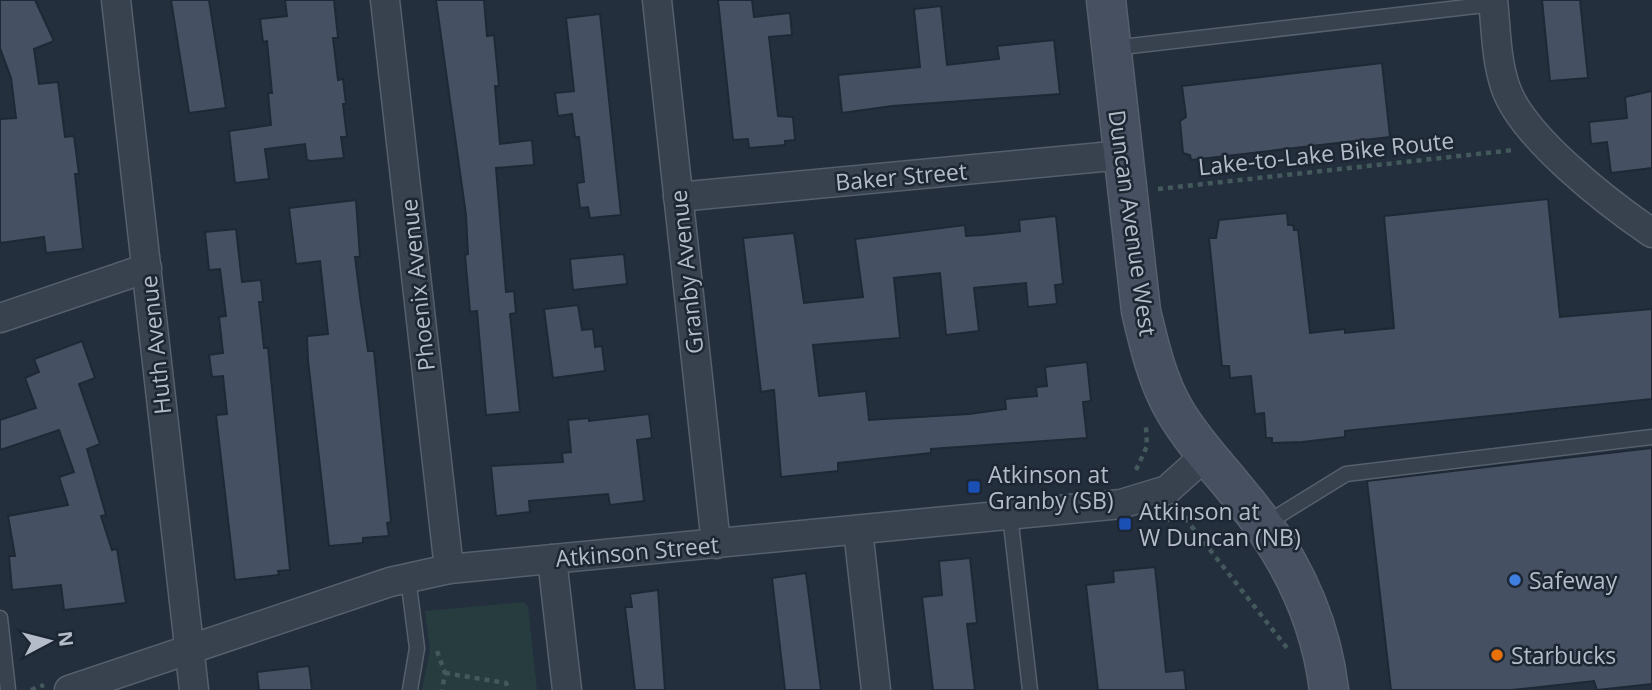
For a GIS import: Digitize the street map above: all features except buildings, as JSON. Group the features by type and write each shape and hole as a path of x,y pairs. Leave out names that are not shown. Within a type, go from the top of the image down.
{"street":[{"name":"Huth Avenue","path":"116,0 194,690"},
{"name":"Phoenix Avenue","path":"385,0 449,569"},
{"name":"Granby Avenue","path":"657,0 716,544"},
{"name":"Duncan Avenue West","path":"1106,0 1141,311 1151,351 1173,409 1206,456 1264,524 1286,558 1314,618 1329,690"},
{"path":"1493,2 1501,71 1511,100 1530,127 1580,178 1652,233"},
{"name":"Baker Street","path":"678,197 1123,155"},
{"path":"0,318 146,268"},
{"name":"Atkinson Street","path":"69,690 189,648 408,578 449,569 1121,504 1167,490 1206,456"},
{"path":"858,530 876,690"},
{"path":"552,559 567,690"}],"lane":[{"path":"1111,48 1493,2"},
{"path":"1264,524 1346,474 1652,437"},
{"path":"1010,515 1030,690"},
{"path":"408,578 417,648 410,690"},
{"path":"0,618 8,690"}],"path":[{"name":"Lake-to-Lake Bike Route","path":"1127,193 1515,149"},
{"path":"1142,461 1167,490 1186,520 1201,535 1291,657"},
{"path":"442,690 445,673 506,683 509,690"}],"green space":[{"path":"523,602 528,606 537,690 422,690 430,650 425,611"}],"place":[{"name":"Atkinson at Granby (SB)","path":"974,487"},
{"name":"Atkinson at W Duncan (NB)","path":"1125,524"},
{"name":"Safeway","path":"1515,580"},
{"name":"Starbucks","path":"1497,655"}]}
